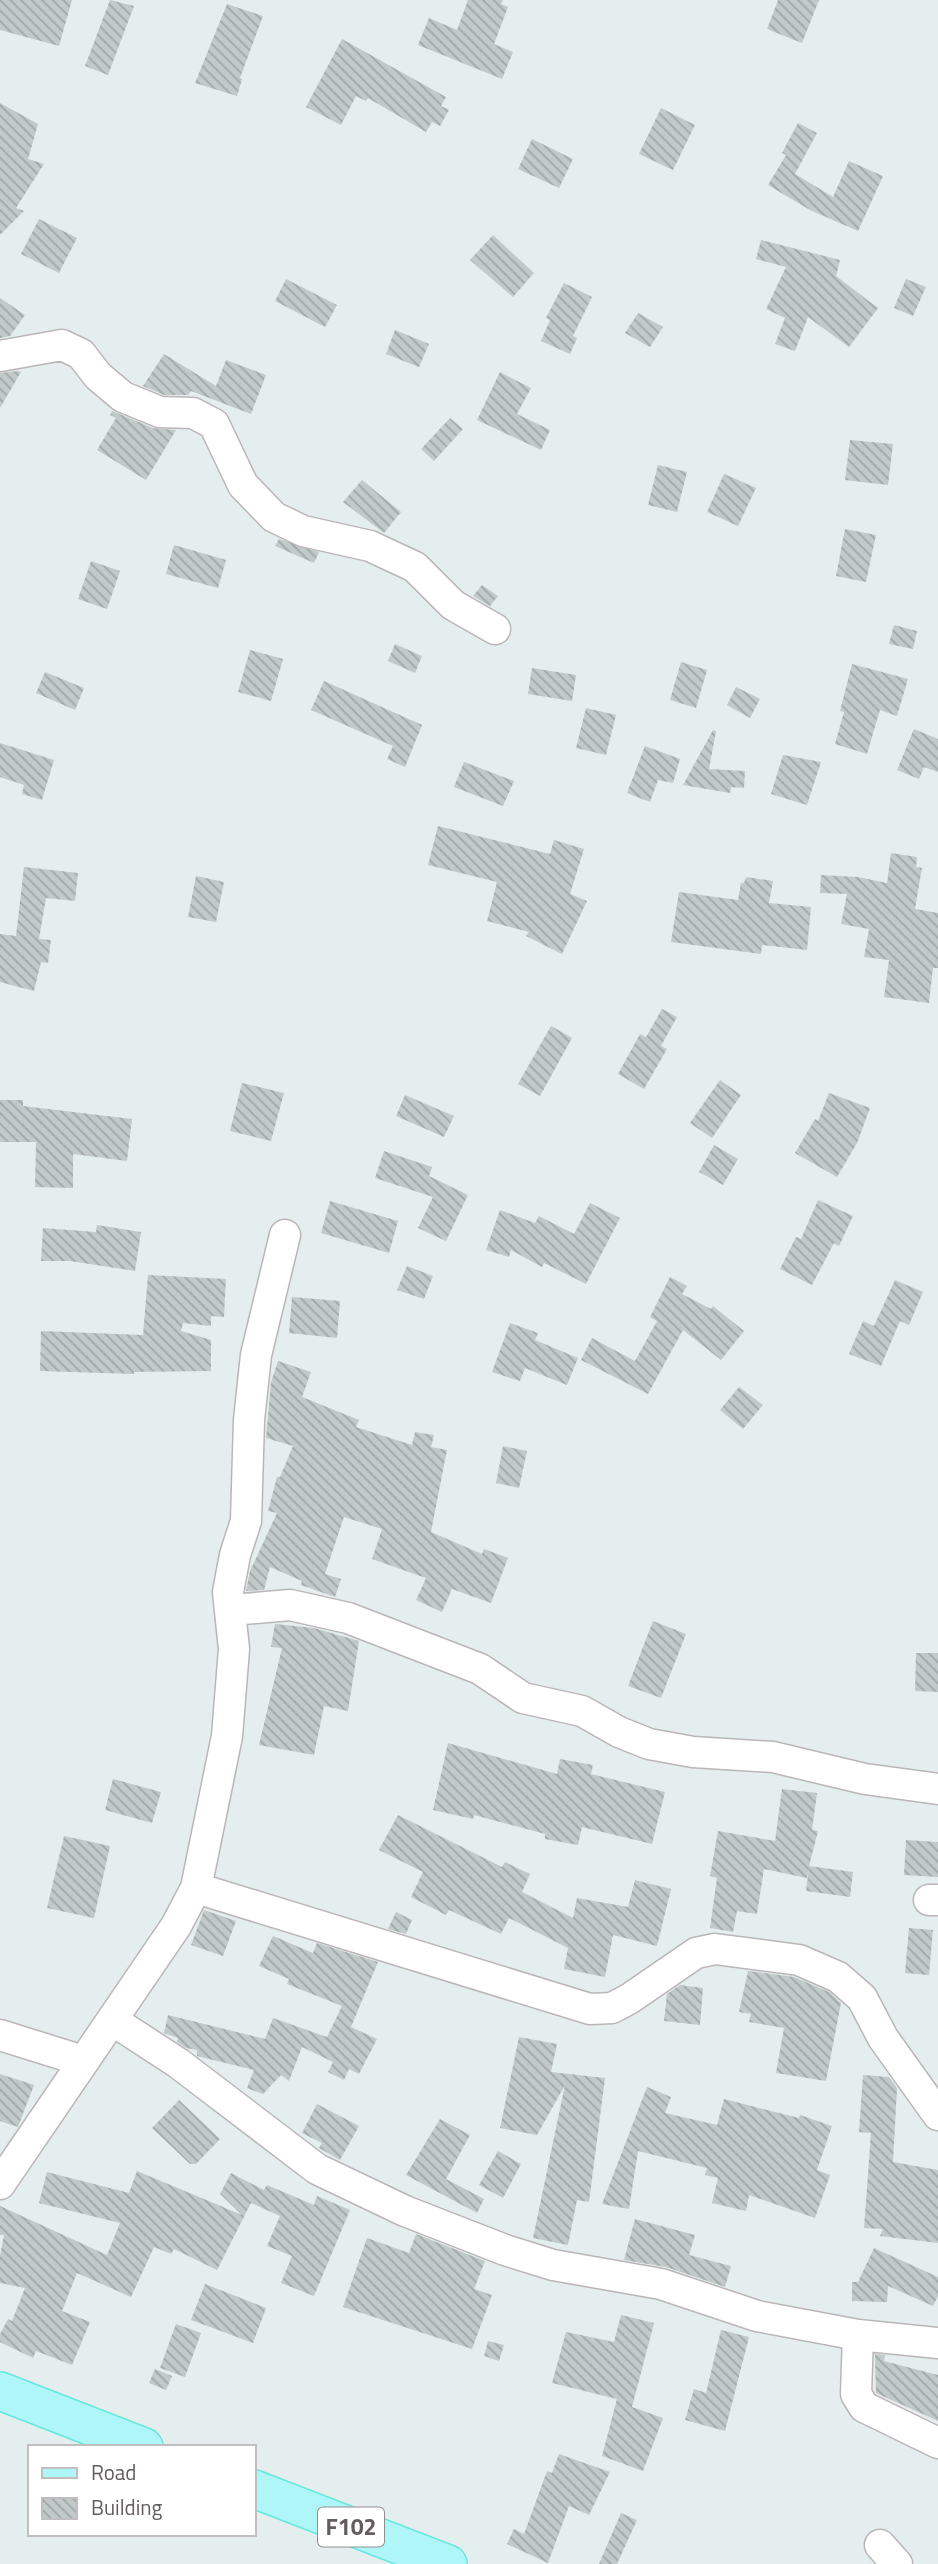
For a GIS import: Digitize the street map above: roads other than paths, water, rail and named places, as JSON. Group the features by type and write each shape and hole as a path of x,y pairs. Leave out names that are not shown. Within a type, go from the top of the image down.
{"main road":[{"path":"0,2391 139,2445"},
{"name":"F102","path":"256,2490 448,2564"}],"street":[{"path":"0,356 62,345 81,354 98,376 123,397 160,412 193,413 214,424 243,485 274,517 303,531 370,546 415,568 453,606 495,629"},
{"path":"0,2184 176,1926 196,1888 233,1696 232,1610 228,1592 235,1555 246,1521 249,1420 256,1355 285,1235"},
{"path":"232,1610 290,1605 348,1618 480,1669 523,1698 582,1711 619,1732 649,1744 693,1752 773,1757 865,1779 938,1789"},
{"path":"196,1888 590,2009 612,2008 696,1953 715,1949 799,1960 838,1977 862,1998 883,2038 938,2115"},
{"path":"112,2020 178,2063 317,2169 405,2211 505,2250 553,2264 646,2281 757,2316 858,2335 938,2343"},
{"path":"0,2035 83,2061"},
{"path":"858,2335 856,2394 864,2407 938,2443"}]}
